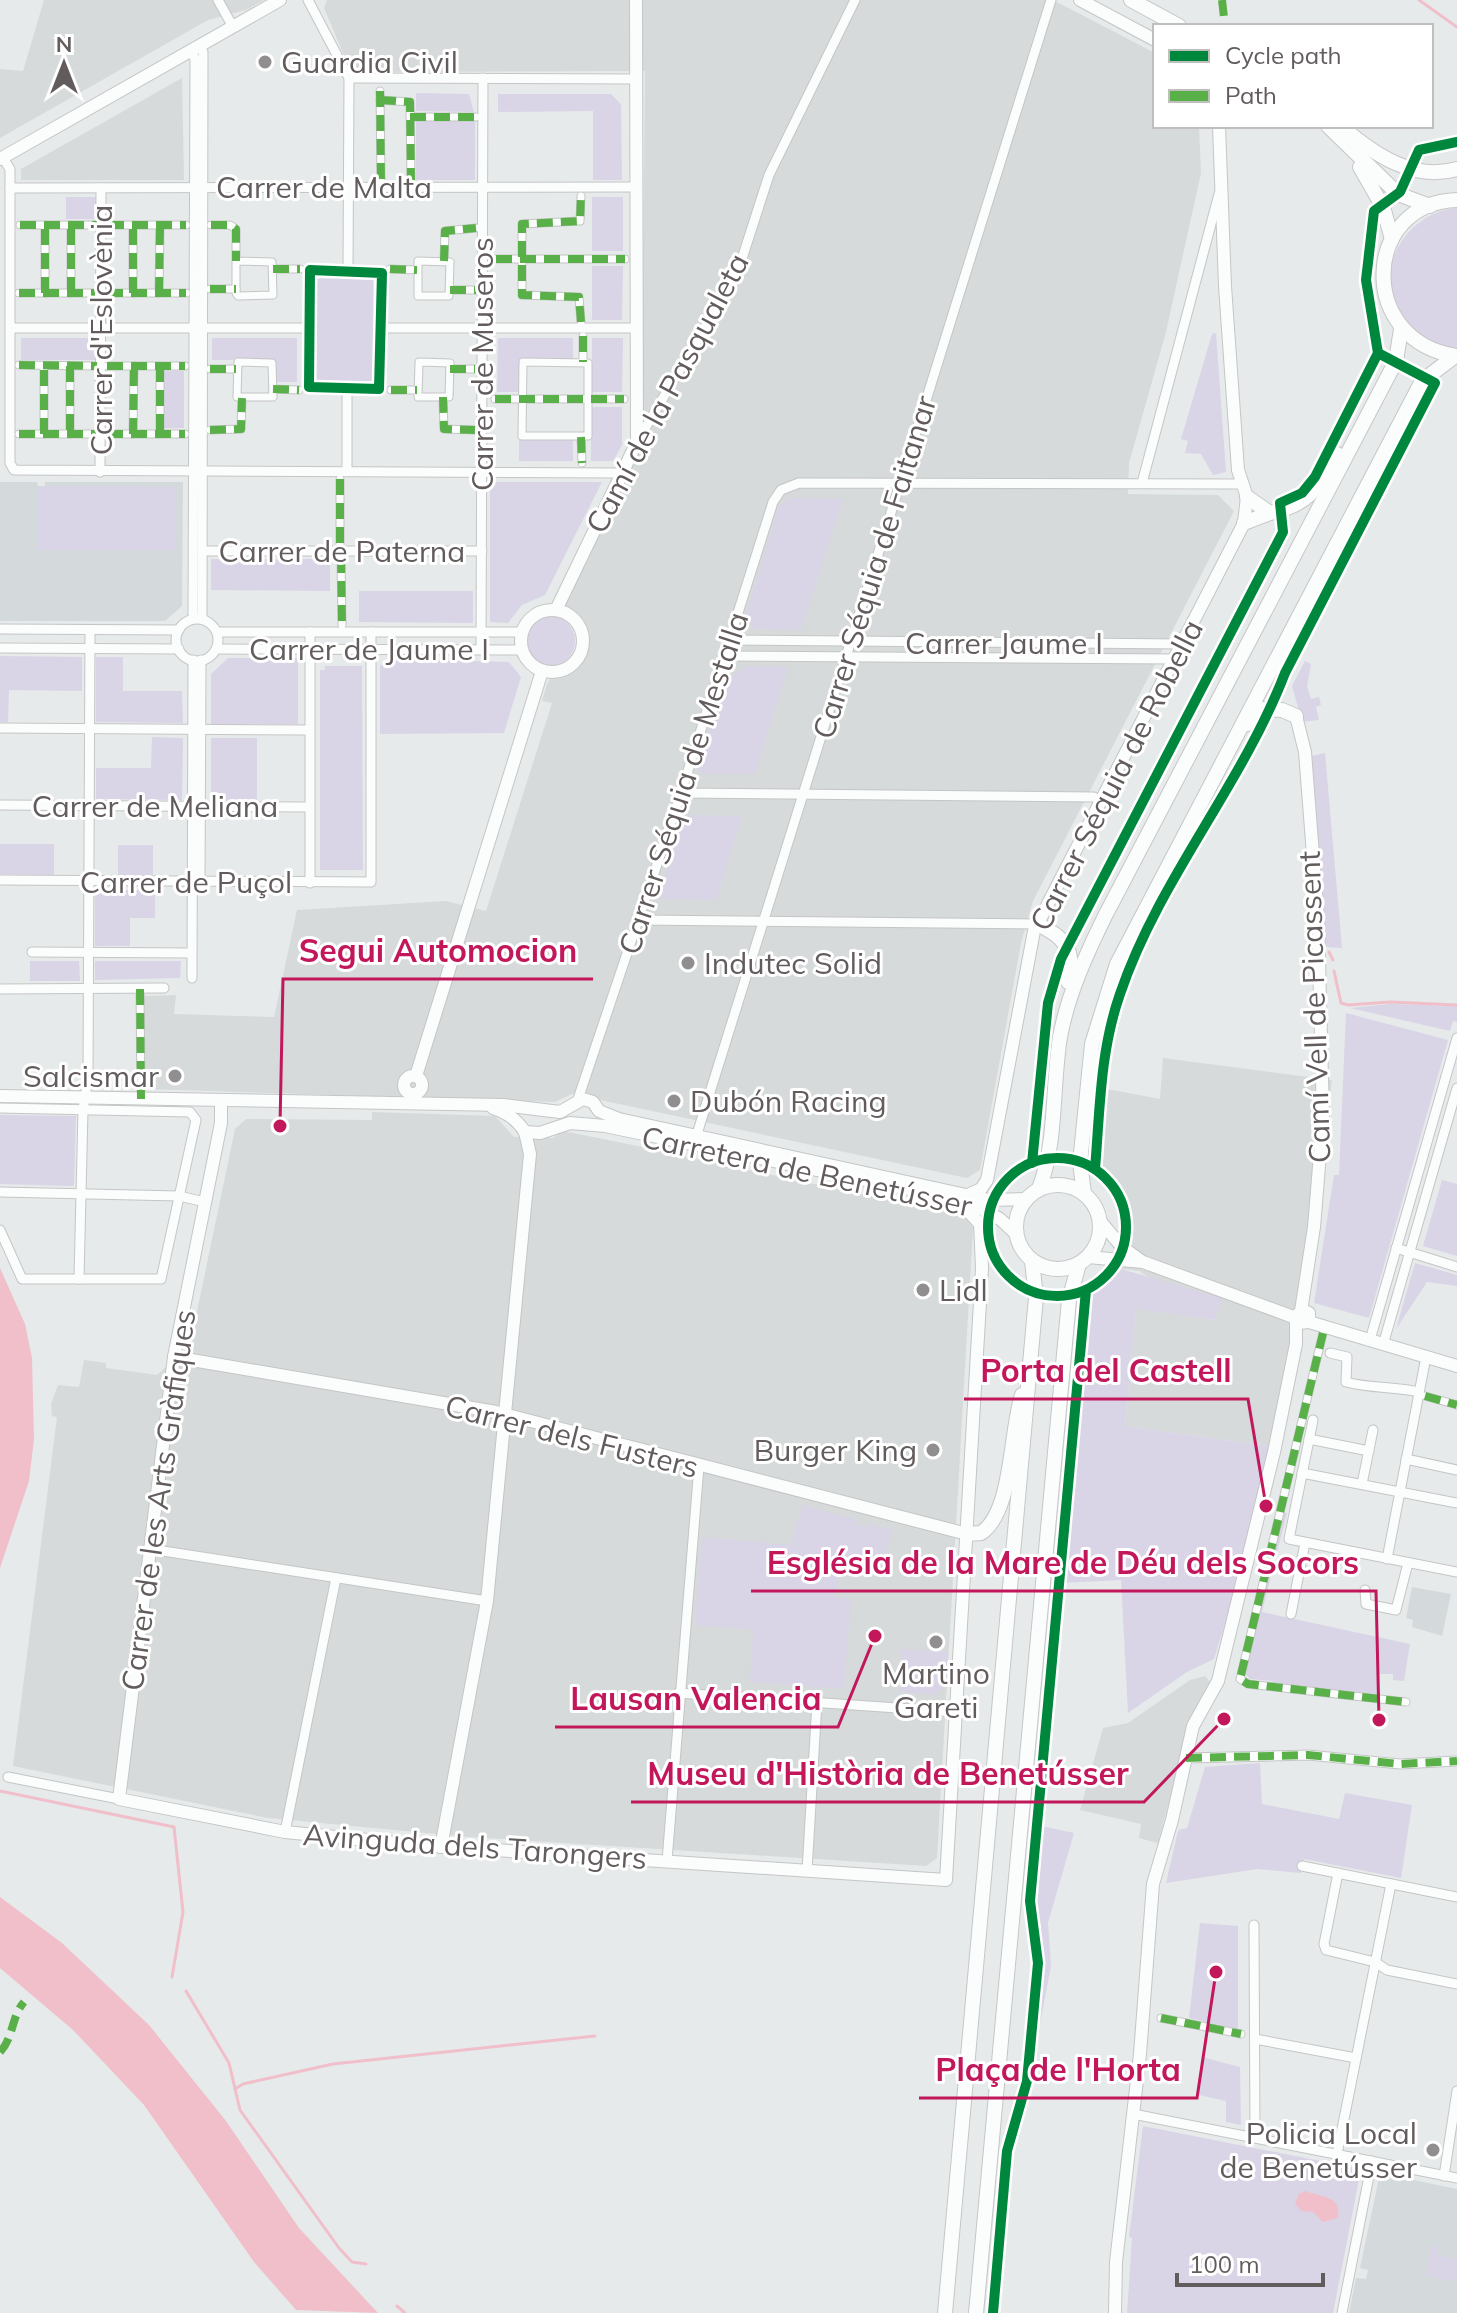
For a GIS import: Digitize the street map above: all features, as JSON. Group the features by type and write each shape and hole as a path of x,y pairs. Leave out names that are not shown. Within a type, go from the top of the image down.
{"main road":[{"path":"1131,0 1175,24"},
{"path":"1330,128 1398,194 1430,206"},
{"path":"1344,128 1379,156 1412,170 1457,169"},
{"path":"1347,146 1383,207 1392,239"},
{"path":"1456,356 1416,343 1401,329 1388,309 1382,286 1384,262 1392,239 1408,220 1430,206 1457,200"},
{"path":"1064,1017 1074,983 1105,916 1396,361 1401,329"},
{"path":"1084,1193 1080,1163 1089,1064 1106,993 1132,932 1422,381 1456,356"},
{"path":"1244,523 1300,504 1314,493 1358,419 1379,394"},
{"path":"1245,491 1270,513"},
{"path":"1236,735 1262,709 1282,710 1296,716"},
{"path":"1037,924 1064,939 1072,956 1063,997 1064,1017 1048,1159 1039,1189"},
{"path":"945,2313 1036,1292 1032,1261 1017,1235 1016,1222 1026,1199 1039,1189 1062,1185 1084,1193 1092,1201 1101,1222 1100,1235 1069,1295 976,2313"},
{"path":"1032,1261 1055,1270 1084,1261"},
{"path":"967,1527 992,1523 1003,1494 1015,1417 1029,1376"}],"street":[{"path":"218,0 233,27"},
{"path":"280,0 2,158 9,166 10,188 10,467 16,471 344,475 482,471 620,473"},
{"path":"308,0 349,78 348,269"},
{"path":"636,0 637,442"},
{"name":"Camí de la Pasqualeta","path":"556,610 620,473 738,271 769,175 855,0"},
{"name":"Carrer Séquia de Faitanar","path":"697,1134 1051,0"},
{"path":"1080,0 1153,39"},
{"path":"195,48 198,188 197,619"},
{"path":"349,78 636,79"},
{"name":"Carrer de Museros","path":"481,650 483,78"},
{"path":"380,91 381,181"},
{"path":"380,100 409,101 411,181"},
{"path":"410,117 476,117"},
{"path":"901,482 1142,483 1245,491 1238,470 1223,254 1219,128"},
{"path":"1142,483 1221,186"},
{"name":"Carrer de Malta","path":"10,188 637,187"},
{"name":"Carrer d'Eslovènia","path":"100,472 101,188"},
{"path":"581,196 580,221 522,223 523,296 579,297 581,322"},
{"path":"20,225 97,225"},
{"path":"45,225 45,293"},
{"path":"71,225 71,293"},
{"path":"108,225 186,225"},
{"path":"133,225 133,293"},
{"path":"159,293 160,225"},
{"path":"211,225 230,225 236,229 236,261 236,289 238,296 271,296 273,269 270,261 236,261"},
{"path":"444,261 445,231 476,228"},
{"path":"1203,251 1223,254"},
{"path":"496,259 625,259"},
{"path":"418,261 444,261 450,263 447,297 418,296 418,261"},
{"path":"273,269 300,269"},
{"path":"348,269 382,273 382,328 381,387 347,390 309,387 309,272 348,269"},
{"path":"390,269 417,270"},
{"path":"210,289 236,289"},
{"path":"450,290 476,290"},
{"path":"19,293 95,293"},
{"path":"107,293 186,293"},
{"path":"10,328 308,328"},
{"path":"382,328 637,328"},
{"path":"583,336 583,362"},
{"path":"238,362 271,362 273,389 271,398 242,398 236,395 238,362"},
{"path":"447,362 450,369 450,396 418,397 418,363 447,362"},
{"path":"522,362 583,362 589,365 588,399 589,435 522,437 522,362"},
{"path":"19,365 97,366"},
{"path":"44,366 44,434"},
{"path":"70,366 70,434"},
{"path":"107,366 185,366"},
{"path":"133,434 134,366"},
{"path":"160,366 160,434"},
{"path":"210,369 236,369"},
{"path":"450,369 475,369"},
{"path":"273,389 299,390"},
{"path":"340,546 347,390"},
{"path":"391,390 417,390"},
{"path":"443,397 444,429 475,430"},
{"path":"210,430 241,429 242,398"},
{"path":"495,399 624,399"},
{"path":"19,434 96,434"},
{"path":"107,434 185,434"},
{"path":"581,437 582,463"},
{"path":"197,619 202,551 198,472"},
{"name":"Carrer Séquia de Mestalla","path":"577,1102 681,793 773,502 781,490 799,483 901,482"},
{"name":"Carrer Séquia de Robella","path":"970,1194 981,1189 990,1163 1037,924 1244,523 1245,491"},
{"name":"Carrer de Paterna","path":"202,551 482,551"},
{"path":"341,557 342,625"},
{"path":"556,610 574,619 584,637 583,648 579,658 563,671 542,671 526,659 521,650 522,632 535,615 556,610"},
{"path":"0,629 179,630 197,619"},
{"path":"197,619 217,632 216,649 197,660"},
{"path":"0,1230 13,1264 26,1279 79,1279 88,990 90,630"},
{"path":"179,630 179,649"},
{"name":"Carrer de Jaume I","path":"217,632 522,632"},
{"path":"310,632 310,883"},
{"path":"371,632 371,650"},
{"name":"Carrer Jaume I","path":"729,640 1183,644"},
{"path":"0,648 179,649 197,660"},
{"name":"Carrer de Jaume I","path":"216,649 521,650"},
{"name":"Carrer de Puçol","path":"0,880 367,883 371,880 371,650"},
{"name":"Carrer Jaume I","path":"724,656 1176,659"},
{"path":"192,978 196,882 197,660"},
{"path":"412,1100 404,1083 410,1076 416,1076 542,671"},
{"name":"Camí Vell de Picassent","path":"1115,2313 1116,2262 1133,2114 1153,1884 1193,1726 1216,1691 1303,1315 1321,1161 1318,919 1305,752 1296,716"},
{"path":"0,728 309,730"},
{"path":"681,793 1094,797 1102,801"},
{"name":"Carrer de Meliana","path":"0,805 309,807"},
{"path":"639,920 1037,924"},
{"path":"32,952 191,953"},
{"path":"0,989 164,988"},
{"path":"140,989 141,1099"},
{"path":"1370,1340 1457,1038"},
{"path":"586,1077 596,1107 594,1121 588,1123"},
{"path":"1383,1345 1457,1088"},
{"name":"Carretera de Benetússer","path":"0,1096 190,1112 195,1116"},
{"name":"Carretera de Benetússer","path":"0,1108 141,1099 412,1100 490,1107 520,1106 560,1112 583,1099 596,1107 697,1134 994,1201 1026,1199"},
{"name":"Carrer de les Arts Gràfiques","path":"119,1799 174,1357 227,1101"},
{"name":"Carretera de Benetússer","path":"490,1107 523,1127 540,1133 561,1124 588,1123 967,1201 987,1210 1017,1235"},
{"path":"530,1154 523,1127 525,1112 531,1110"},
{"name":"Carrer de les Arts Gràfiques","path":"79,1279 161,1279 195,1116"},
{"path":"441,1847 487,1601 530,1154 540,1133"},
{"path":"0,1192 179,1196 205,1202"},
{"path":"678,1693 956,1712 981,1262 980,1224 967,1210 938,1197"},
{"path":"1101,1222 1122,1247 1143,1262 1283,1311 1303,1315 1324,1329 1457,1366"},
{"path":"1396,1248 1457,1267"},
{"path":"1084,1261 1143,1262"},
{"path":"1324,1329 1240,1679 1248,1684 1406,1702"},
{"path":"1330,1353 1347,1357 1346,1382 1382,1390 1391,1386 1457,1405"},
{"name":"Carrer dels Fusters","path":"174,1357 505,1415 699,1466 967,1527"},
{"path":"1387,1559 1422,1394 1426,1357"},
{"path":"1313,1420 1288,1534 1291,1540 1457,1572"},
{"path":"1362,1484 1373,1430"},
{"path":"1309,1439 1369,1451"},
{"path":"1406,1459 1457,1470"},
{"path":"667,1861 678,1693 699,1466"},
{"path":"1302,1473 1457,1503"},
{"path":"1291,1614 1305,1543"},
{"path":"150,1549 487,1601"},
{"path":"1365,1590 1366,1604 1394,1611 1399,1608 1408,1563"},
{"path":"285,1832 336,1578"},
{"path":"807,1871 817,1702"},
{"name":"Avinguda dels Tarongers","path":"8,1777 285,1832 441,1847 946,1880 956,1712"},
{"path":"1186,1758 1308,1755 1400,1764 1457,1761"},
{"path":"1302,1866 1457,1897"},
{"path":"1338,1873 1324,1946 1331,1952 1375,1962 1389,1970 1457,1984"},
{"path":"1337,2154 1391,1884"},
{"path":"1254,1925 1255,2138"},
{"path":"1161,2018 1241,2034"},
{"path":"1255,2039 1356,2058"},
{"path":"1444,2176 1457,2091"},
{"path":"1133,2114 1457,2178"},
{"path":"1342,2313 1372,2161"}],"shaded area":[{"path":"44,0 264,0 246,10 208,20 0,138 0,69 23,71"},
{"path":"327,0 1053,0 1153,52 1153,128 1199,128 1201,173 1166,332 1129,463 1128,494 1218,495 1234,511 1033,901 1021,943 980,1170 967,1178 572,1094 555,1102 144,1089 144,996 176,995 174,1014 274,1017 297,910 446,901 486,911 552,703 542,701 547,684 550,679 562,677 578,667 588,646 581,618 563,605 642,441 645,71 351,72 324,8"},
{"path":"182,78 184,180 21,180 21,169"},
{"path":"416,93 469,94 474,112 416,111"},
{"path":"498,94 611,94 621,104 622,180 593,180 593,111 498,112"},
{"path":"416,119 475,119 475,180 416,180"},
{"path":"66,197 96,197 96,219 66,219"},
{"path":"592,197 623,197 623,251 592,251"},
{"path":"1457,208 1457,349 1421,339 1403,324 1392,305 1388,285 1391,263 1400,243 1415,226 1434,214"},
{"path":"592,266 623,266 622,320 592,320"},
{"path":"373,276 374,381 316,383 315,279"},
{"path":"1216,333 1226,472 1213,475 1201,454 1185,453 1188,441 1181,439 1212,334"},
{"path":"21,338 95,338 95,360 21,360"},
{"path":"212,338 297,338 297,382 276,382 275,360 212,360"},
{"path":"498,338 573,338 573,360 520,360 519,392 497,392"},
{"path":"592,338 623,338 622,392 592,392"},
{"path":"162,371 184,371 184,428 162,428"},
{"path":"591,407 622,407 622,445 613,461 591,461"},
{"path":"519,439 573,439 573,461 519,461"},
{"path":"0,482 37,482 38,486 45,486 45,482 183,482 182,606 165,621 0,621"},
{"path":"490,482 602,482 545,595 522,605 508,623 490,622"},
{"path":"37,486 176,487 176,550 37,550"},
{"path":"790,498 843,499 801,630 754,629 745,617 779,506"},
{"path":"211,559 330,559 330,591 211,590"},
{"path":"359,591 473,591 473,623 359,622"},
{"path":"550,616 567,624 575,641 567,658 550,666 533,658 525,641 533,624"},
{"path":"0,656 82,657 82,691 9,690 8,722 0,722"},
{"path":"96,657 123,657 123,691 182,691 183,723 96,722"},
{"path":"228,658 298,658 298,724 211,724 211,674"},
{"path":"393,659 509,662 521,677 504,733 380,734 380,665 393,665"},
{"path":"1305,661 1311,664 1307,686 1311,699 1319,697 1321,705 1316,707 1319,720 1302,722 1292,686"},
{"path":"325,666 362,666 363,870 320,870 320,670 325,670"},
{"path":"746,666 788,667 755,774 702,774 698,768 726,680"},
{"path":"152,737 183,738 182,800 96,799 96,768 151,768"},
{"path":"211,738 257,738 257,801 211,801"},
{"path":"1325,753 1342,948 1325,947 1311,756"},
{"path":"690,815 742,816 716,900 657,899 682,821"},
{"path":"0,844 54,844 54,875 0,874"},
{"path":"118,845 153,845 153,875 118,875"},
{"path":"95,890 155,890 155,918 130,918 130,946 95,946"},
{"path":"30,961 79,961 80,981 30,981"},
{"path":"95,961 181,961 180,978 95,980"},
{"path":"1390,1004 1457,1006 1457,1022 1453,1021 1450,1031 1350,1008"},
{"path":"1346,1013 1448,1040 1369,1318 1314,1303 1334,1175 1339,1175"},
{"path":"1163,1058 1332,1080 1296,1344 1269,1446 1125,1426 1136,1308 1214,1320 1139,1271 1121,1269 1131,1243 1131,1216 1123,1190 1102,1166 1107,1089 1160,1099"},
{"path":"372,1112 495,1116 514,1137 553,1138 563,1131 964,1216 973,1228 937,1858 926,1866 469,1837 268,1818 13,1766 57,1417 52,1416 51,1404 58,1385 79,1387 84,1360 106,1363 106,1368 157,1375 190,1345 235,1129 246,1119 372,1120"},
{"path":"0,1115 76,1116 74,1186 0,1184"},
{"path":"1442,1180 1457,1184 1457,1256 1423,1246"},
{"path":"1415,1263 1457,1275 1457,1286 1427,1282 1396,1329"},
{"path":"0,1268 25,1324 32,1358 34,1439 29,1481 0,1568"},
{"path":"1121,1269 1222,1298 1215,1320 1136,1309 1125,1426 1269,1446 1232,1601 1214,1659 1187,1672 1128,1713 1121,1580 1062,1583 1087,1309 1091,1295"},
{"path":"802,1505 857,1520 856,1525 867,1528 869,1523 892,1530 880,1576 840,1574 834,1597 851,1599 844,1689 750,1682 753,1630 695,1625 702,1537 791,1545"},
{"path":"1282,1512 1287,1513 1262,1612 1410,1644 1404,1681 1393,1680 1393,1674 1379,1674 1377,1694 1273,1684 1273,1681 1250,1679 1244,1672"},
{"path":"1412,1587 1451,1594 1442,1636 1412,1627 1413,1620 1406,1618"},
{"path":"902,1649 948,1652 947,1685 935,1695 900,1692"},
{"path":"1205,1676 1210,1682 1189,1726 1158,1843 1139,1838 1141,1824 1080,1810 1103,1728 1128,1723 1190,1680"},
{"path":"1260,1763 1262,1804 1339,1819 1345,1793 1412,1805 1401,1878 1304,1859 1301,1873 1257,1869 1166,1883 1177,1835 1179,1830 1187,1828 1205,1767"},
{"path":"1041,1826 1074,1833 1048,1923 1051,1966 1031,2071 1043,1959 1033,1897"},
{"path":"0,1897 62,1943 149,2025 226,2121 299,2228 378,2313 296,2310 254,2262 144,2105 73,2030 0,1968"},
{"path":"1200,1923 1238,1926 1238,2029 1189,2018"},
{"path":"1202,2057 1240,2067 1241,2125 1226,2122 1226,2101 1199,2095"},
{"path":"1143,2126 1361,2169 1333,2313 1127,2313 1132,2238 1129,2237"},
{"path":"1380,2173 1457,2189 1457,2313 1349,2313 1356,2278 1366,2279 1368,2270 1360,2268"},
{"path":"1306,2191 1334,2201 1338,2218 1323,2222 1313,2212 1301,2211 1295,2203 1299,2194"},
{"path":"1432,2245 1438,2246 1437,2255 1457,2259 1457,2282 1426,2276"}],"waterway":[{"path":"1419,0 1457,27"},
{"path":"1329,952 1333,960"},
{"path":"1334,971 1341,1003 1348,1005 1390,1002 1457,1005"},
{"path":"0,1791 174,1827 183,1912 172,1977"},
{"path":"186,1991 229,2063 240,2110 339,2248 352,2262 366,2264"},
{"path":"235,2089 243,2084 333,2064 595,2036"},
{"path":"397,2306 405,2313"}],"marked path":[{"path":"1222,0 1225,24"},
{"path":"380,91 381,181"},
{"path":"380,100 410,102 411,181"},
{"path":"410,117 476,117"},
{"path":"581,196 580,221 522,224 522,295 579,297 581,322"},
{"path":"20,225 97,225"},
{"path":"45,225 45,293"},
{"path":"71,225 71,293"},
{"path":"108,225 186,225"},
{"path":"133,225 133,293"},
{"path":"159,293 160,225"},
{"path":"211,225 230,225 236,229 236,261"},
{"path":"444,261 445,231 476,228"},
{"path":"496,259 625,259"},
{"path":"273,269 300,269"},
{"path":"390,269 417,270"},
{"path":"210,289 236,289"},
{"path":"450,290 476,290"},
{"path":"19,293 95,293"},
{"path":"107,293 186,293"},
{"path":"583,336 583,362"},
{"path":"19,365 97,366"},
{"path":"44,366 44,434"},
{"path":"70,366 70,434"},
{"path":"107,366 185,366"},
{"path":"133,434 134,366"},
{"path":"160,366 160,434"},
{"path":"210,369 236,369"},
{"path":"450,369 475,369"},
{"path":"273,389 299,390"},
{"path":"391,390 417,390"},
{"path":"443,397 444,429 475,430"},
{"path":"210,430 241,429 242,398"},
{"path":"495,399 624,399"},
{"path":"19,434 96,434"},
{"path":"107,434 185,434"},
{"path":"581,437 582,463"},
{"path":"340,479 340,546"},
{"path":"341,557 342,625"},
{"path":"140,989 141,1099"},
{"path":"1323,1333 1240,1679 1248,1684 1406,1702"},
{"path":"1425,1396 1457,1405"},
{"path":"1186,1758 1308,1755 1400,1764 1457,1761"},
{"path":"0,2052 24,2002"},
{"path":"1161,2018 1241,2034"}],"cycle path":[{"path":"1032,1163 1048,1003 1061,959 1283,532 1280,503 1302,493 1315,477 1378,353 1366,280 1374,211 1400,192 1419,150 1457,142"},
{"path":"310,270 382,273 379,389 309,387 310,270"},
{"path":"1095,1169 1108,1037 1120,994 1137,952 1178,871 1247,754 1285,673 1435,383 1378,353"},
{"path":"1057,1158 1083,1164 1105,1179 1120,1201 1126,1227 1120,1253 1105,1275 1083,1290 1057,1296 1031,1290 1009,1275 994,1253 988,1227 994,1201 1009,1179 1031,1164 1057,1158"},
{"path":"993,2313 1007,2151 1027,2081 1038,1963 1030,1901 1086,1290"}],"place":[{"name":"Guardia Civil","path":"265,62"},
{"name":"Indutec Solid","path":"688,963"},
{"name":"Salcismar","path":"175,1076"},
{"name":"Dubón Racing","path":"674,1101"},
{"name":"Segui Automocion","path":"280,1126"},
{"name":"Lidl","path":"923,1290"},
{"name":"Burger King","path":"933,1450"},
{"name":"Porta del Castell","path":"1266,1506"},
{"name":"Lausan Valencia","path":"875,1636"},
{"name":"Martino Gareti","path":"936,1642"},
{"name":"Museu d'Història de Benetússer","path":"1224,1719"},
{"name":"Església de la Mare de Déu dels Socors","path":"1379,1720"},
{"name":"Plaça de l'Horta","path":"1216,1972"},
{"name":"Policia Local de Benetússer","path":"1433,2150"}]}
